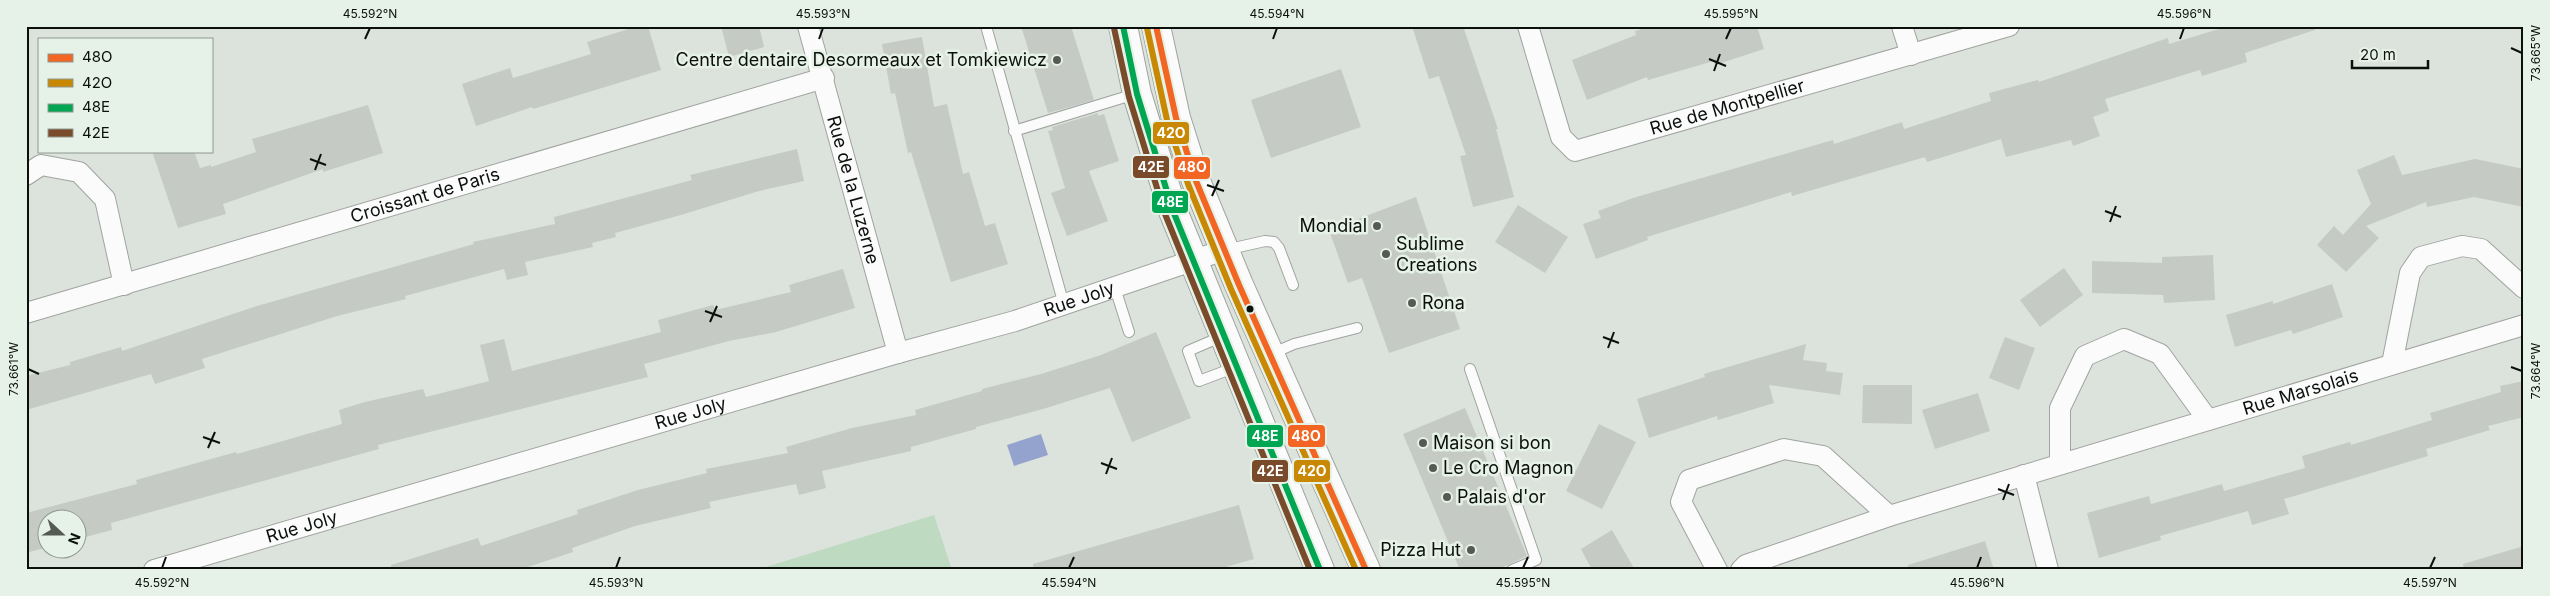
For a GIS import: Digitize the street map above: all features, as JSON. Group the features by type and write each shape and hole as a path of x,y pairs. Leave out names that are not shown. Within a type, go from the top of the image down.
{"street":[{"name":"Rue de la Luzerne","path":"808,26 824,78 898,353"},
{"path":"1123,26 1137,94 1162,180 1320,570"},
{"path":"1156,26 1176,118 1189,162 1224,250 1366,570"},
{"name":"Rue de Montpellier","path":"1528,26 1561,137 1575,151 2009,26"},
{"path":"1902,26 1911,55"},
{"name":"Croissant de Paris","path":"26,313 824,78"},
{"path":"26,175 41,165 79,172 105,199 124,285"},
{"path":"2392,364 2410,274 2421,257 2462,246 2482,249 2524,288"},
{"name":"Rue Joly","path":"154,570 898,353 1014,321 1224,250"},
{"name":"Rue Marsolais","path":"1741,570 1746,565 1889,516 2524,325"},
{"path":"2060,464 2060,408 2085,356 2124,339 2160,354 2208,420"},
{"path":"1717,570 1681,502 1689,480 1784,449 1823,456 1889,516"},
{"path":"2024,475 2048,570"}],"lane":[{"path":"986,26 1064,305"},
{"path":"1014,131 1137,94"},
{"path":"1224,250 1274,242 1279,248 1293,285"},
{"path":"1115,288 1128,332"},
{"path":"1270,354 1294,344 1357,328"},
{"path":"1224,335 1188,350 1199,381 1237,367"},
{"path":"1470,369 1536,560 1512,570"}],"green space":[{"path":"934,515 952,570 756,570"}],"water":[{"path":"1041,434 1048,455 1014,466 1007,445"}],"building":[{"path":"638,26 648,26 661,70 533,109 532,107 476,126 462,84 510,68 513,78 591,54 587,42"},
{"path":"721,26 759,26 764,47 729,57"},
{"name":"Centre dentaire Desormeaux et Tomkiewicz","path":"1021,26 1071,26 1094,100 1048,113"},
{"path":"1412,26 1463,26 1498,129 1496,129 1514,197 1473,207 1460,156 1466,155 1439,76 1429,79"},
{"path":"1652,26 1757,26 1764,49 1715,65 1714,61 1648,80 1647,77 1587,100 1572,60 1636,35 1635,31"},
{"path":"2229,26 2314,26 2315,30 2245,53 2247,62 2202,76 2200,70 2105,99 2109,111 2093,117 2100,136 2073,146 2071,140 2006,157 2001,139 1927,162 1925,157 1792,196 1791,192 1647,237 1648,240 1596,259 1583,224 1601,218 1598,211 1633,198 1833,140 1834,144 1902,122 1904,129 1991,101 1989,93 2038,80 2039,82 2168,38 2169,44"},
{"path":"922,37 934,107 947,104 963,174 969,172 985,226 995,223 1008,264 951,282 911,152 908,153 895,93 891,94 882,44"},
{"path":"1341,69 1361,127 1271,158 1251,100"},
{"path":"368,105 383,153 323,172 323,169 223,204 226,214 178,228 152,152 194,152 200,168 211,165 211,167 256,152 252,139"},
{"path":"1098,113 1098,116 1104,114 1119,161 1089,171 1108,221 1067,236 1051,193 1065,188 1048,131 1053,130 1052,127"},
{"path":"797,149 804,181 759,191 615,233 616,237 592,243 593,247 525,262 528,275 507,280 504,269 405,296 406,299 337,316 202,359 205,368 155,384 151,374 26,410 26,376 70,365 70,362 121,347 122,351 257,306 474,244 473,242 555,224 554,217 692,180 690,175"},
{"path":"2394,155 2402,175 2475,159 2524,169 2524,207 2474,197 2427,207 2426,202 2366,226 2379,238 2346,272 2317,245 2334,226 2343,235 2371,204 2357,170"},
{"path":"1416,197 1460,329 1389,353 1362,278 1348,283 1329,230"},
{"path":"1518,205 1568,237 1545,273 1495,242"},
{"path":"2213,255 2215,300 2164,303 2163,295 2092,293 2092,261 2162,263 2162,257"},
{"path":"2064,268 2083,295 2040,327 2020,300"},
{"path":"843,269 855,308 776,332 729,341 644,364 648,377 378,445 379,449 111,523 112,530 88,536 88,508 45,508 137,484 136,480 342,424 339,410 365,402 423,389 426,397 489,381 480,345 504,339 512,371 661,332 658,320 713,305 715,310 791,292 789,285"},
{"path":"2332,284 2343,317 2293,334 2291,330 2235,347 2226,315 2273,301 2273,304"},
{"path":"1156,332 1191,418 1132,442 1110,388 911,447 911,451 822,471 826,488 799,495 796,484 709,502 711,508 635,526 572,548 573,552 519,570 392,570 391,565 478,538 481,546 578,514 577,510 638,490 707,473 706,469 788,453 786,447 852,428 916,415 915,410 1101,355"},
{"path":"2005,337 2035,348 2019,390 1989,378"},
{"path":"1806,344 1803,360 1827,363 1826,371 1843,373 1840,395 1769,385 1774,403 1718,420 1717,416 1649,438 1637,399 1705,377 1704,374"},
{"path":"2524,381 2524,417 2488,426 2490,430 2426,449 2428,456 2284,499 2289,514 2252,525 2248,511 2160,536 2161,540 2099,558 2087,513 2149,496 2151,504 2222,484 2224,491 2305,468 2302,456 2350,442 2351,445 2432,420 2430,413 2501,392 2500,386"},
{"path":"1863,385 1912,385 1912,424 1862,423"},
{"path":"1978,393 1990,431 1935,449 1922,410"},
{"path":"1465,408 1527,556 1497,570 1460,570 1403,434"},
{"path":"1599,424 1636,442 1602,509 1566,491"},
{"path":"1239,505 1254,559 1215,570 1034,570 1033,564"},
{"path":"38,510 38,550 26,553 26,513"},
{"path":"1612,530 1635,570 1592,570 1581,549"},
{"path":"1985,541 1994,570 1909,570 1908,565"},
{"path":"2524,546 2524,570 2464,570 2463,564"}],"transit line":[{"name":"48E","path":"1123,26 1137,94 1173,211 1320,570"},
{"name":"48O","path":"1156,26 1176,118 1196,181 1239,285 1366,570"},
{"name":"42E","path":"1114,28 1129,97 1165,214 1310,570"},
{"name":"42O","path":"1147,28 1167,120 1188,184 1231,289 1356,570"}],"place":[{"name":"Centre dentaire Desormeaux et Tomkiewicz","path":"1057,60"},
{"name":"Mondial","path":"1377,226"},
{"name":"Sublime Creations","path":"1386,254"},
{"name":"Rona","path":"1412,303"},
{"name":"Maison si bon","path":"1423,443"},
{"name":"Le Cro Magnon","path":"1433,468"},
{"name":"Palais d'or","path":"1447,497"},
{"name":"Pizza Hut","path":"1471,550"}]}
